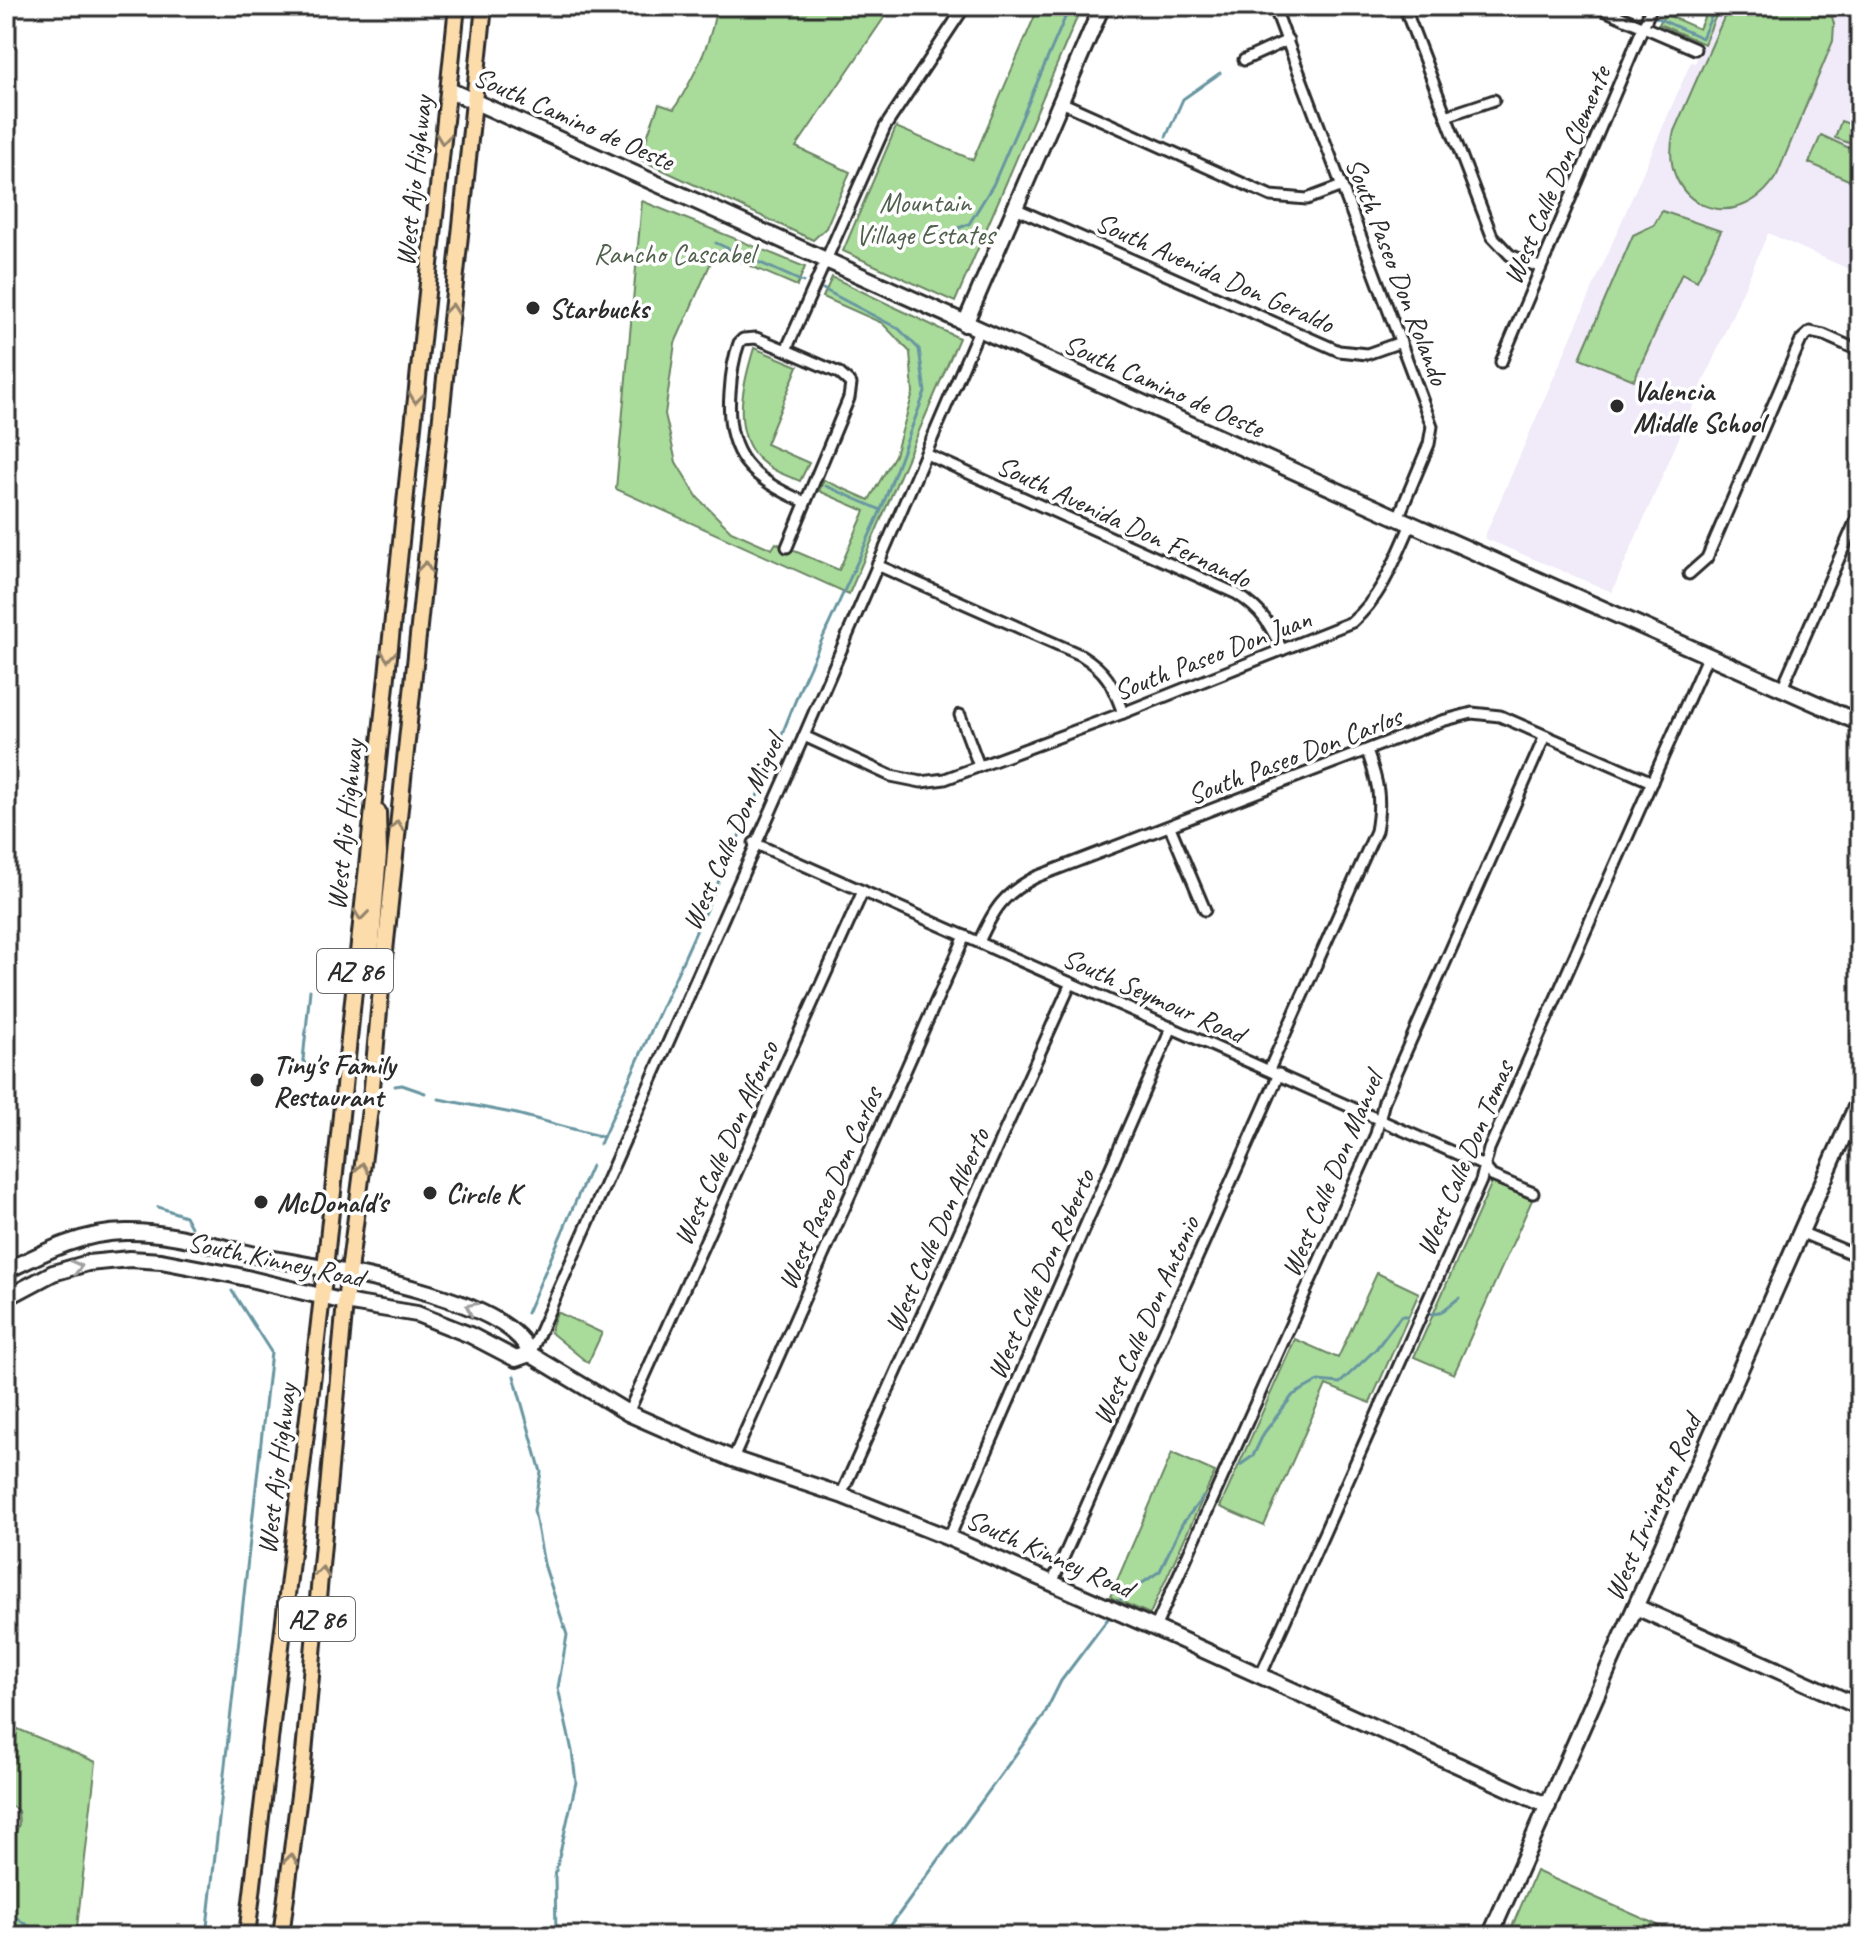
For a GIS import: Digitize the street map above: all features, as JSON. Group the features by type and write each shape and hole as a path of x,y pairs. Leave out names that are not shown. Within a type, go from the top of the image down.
{"main road":[{"name":"West Ajo Highway","path":"247,1936 322,1297 457,6"},
{"name":"West Ajo Highway","path":"281,1936 303,1764 345,1302 370,1109 484,6"},
{"name":"West Calle Don Miguel","path":"972,327 1015,208 1102,6"},
{"name":"South Camino de Oeste","path":"449,90 1860,723"},
{"path":"374,788 380,835 370,967 373,982 381,989"},
{"name":"West Irvington Road","path":"1490,1936 1860,1098"},
{"name":"South Kinney Road","path":"6,1271 87,1236 126,1232 174,1237 325,1268 454,1300 514,1332 526,1340 530,1354 628,1413 733,1459 841,1495 949,1538 1548,1806"},
{"name":"South Kinney Road","path":"6,1298 53,1273 88,1263 130,1259 161,1261 345,1302 417,1314 444,1323 516,1359 530,1354"},
{"path":"1636,1607 1860,1707"}],"street":[{"path":"786,350 885,127 965,6"},
{"name":"South Paseo Don Rolando","path":"1274,6 1432,426 1405,521"},
{"path":"1404,6 1492,236 1510,255 1539,267"},
{"path":"1595,6 1695,49"},
{"name":"West Calle Don Clemente","path":"1501,362 1652,6"},
{"path":"1244,60 1288,40"},
{"path":"1446,116 1494,100"},
{"path":"1061,102 1271,196 1307,199 1342,186"},
{"name":"South Avenida Don Geraldo","path":"1015,208 1339,351 1367,354 1401,342"},
{"name":"West Calle Don Miguel","path":"530,1354 926,454 972,327"},
{"path":"1689,574 1707,558 1801,340 1810,332 1860,351"},
{"path":"787,547 849,398 851,384 839,373 756,338 741,336 735,353 730,391 730,427 735,447 747,466 764,482 805,502"},
{"name":"South Avenida Don Fernando","path":"926,454 1237,594 1257,608 1270,623 1282,650"},
{"path":"1782,688 1860,511"},
{"name":"South Paseo Don Juan","path":"804,736 891,776 921,782 945,779 1123,713 1352,622 1370,606 1382,587 1405,521"},
{"path":"877,565 1081,655 1100,667 1111,680 1123,713"},
{"name":"West Calle Don Tomas","path":"1260,1677 1481,1181 1495,1136 1708,655"},
{"name":"South Paseo Don Carlos","path":"979,942 992,913 1017,886 1036,877 1442,721 1472,713 1500,716 1652,782"},
{"path":"960,715 979,766"},
{"name":"West Calle Don Manuel","path":"1155,1628 1376,1134 1384,1101 1545,736"},
{"path":"1269,1070 1376,831 1381,805 1378,782 1367,751"},
{"path":"1170,827 1205,910"},
{"name":"South Seymour Road","path":"754,843 1380,1118 1484,1166 1492,1176 1533,1193"},
{"name":"West Calle Don Alfonso","path":"628,1413 863,891"},
{"name":"West Paseo Don Carlos","path":"733,1459 965,936"},
{"name":"West Calle Don Alberto","path":"841,1495 1071,983"},
{"name":"West Calle Don Roberto","path":"949,1538 1172,1027"},
{"name":"West Calle Don Antonio","path":"1052,1583 1279,1074"},
{"path":"1800,1232 1860,1257"}],"shaded area":[{"name":"Valencia Middle School","path":"1720,6 1860,6 1860,274 1768,233 1612,592 1484,538 1691,62 1695,63"}],"green space":[{"name":"Rancho Cascabel","path":"716,6 892,6 796,147 850,172 826,228 813,240 639,159 659,104 674,109 695,72 711,33"},
{"name":"Mountain Village Estates","path":"1039,6 1082,6 955,302 843,251 896,127 973,160"},
{"path":"1709,6 1720,6 1704,44 1659,24 1665,14 1699,29"},
{"path":"1729,6 1829,6 1834,24 1833,41 1777,175 1760,195 1741,206 1722,209 1703,205 1688,195 1676,178 1671,157 1674,131"},
{"path":"1841,121 1860,128 1860,147 1835,138"},
{"path":"1821,135 1860,153 1860,185 1809,163"},
{"name":"Rancho Cascabel","path":"642,201 805,267 797,286 716,251 675,343 665,414 676,462 698,498 731,531 772,549 776,543 839,570 865,511 819,491 824,480 869,500 895,455 913,393 910,352 882,323 823,297 832,277 959,338 849,594 616,489"},
{"path":"1662,211 1721,231 1697,281 1682,273 1634,380 1580,358 1633,235 1654,225"},
{"path":"754,348 798,366 766,444 809,463 800,481 761,461 744,432 742,404"},
{"path":"1492,1182 1532,1200 1454,1374 1414,1357"},
{"path":"1377,1273 1419,1293 1370,1403 1326,1385 1264,1526 1220,1507 1295,1339 1338,1358"},
{"path":"557,1312 602,1333 588,1363 550,1332"},
{"path":"1172,1453 1215,1472 1150,1614 1110,1597"},
{"path":"6,1724 96,1762 76,1936 6,1936 12,1842 19,1824 18,1811 6,1802"},
{"path":"1536,1871 1682,1936 1508,1936"}],"waterway":[{"path":"943,234 969,224 993,185 1070,6"},
{"path":"1633,6 1642,11"},
{"path":"1655,17 1702,38 1716,6"},
{"path":"1166,137 1183,99 1220,73"},
{"path":"716,243 803,282"},
{"path":"600,1144 759,792 804,679 881,510 925,392 919,349 899,329 823,289"},
{"path":"826,486 881,510"},
{"path":"310,990 303,1060 309,1071 318,1073"},
{"path":"395,1086 402,1085 425,1093"},
{"path":"439,1099 517,1114 603,1137"},
{"path":"527,1313 591,1166"},
{"path":"158,1207 185,1216 191,1227"},
{"path":"206,1936 271,1352 232,1291"},
{"path":"1430,1314 1440,1313 1459,1298"},
{"path":"1240,1465 1253,1456 1264,1433 1293,1395 1318,1381 1340,1383 1376,1349 1401,1316 1408,1316"},
{"path":"514,1376 541,1472 534,1510 544,1564 567,1635 558,1688 576,1782 555,1875 556,1936"},
{"path":"1119,1602 1160,1571 1182,1524 1203,1497"},
{"path":"883,1936 1043,1717 1061,1681 1110,1616"},
{"path":"6,1916 18,1919 43,1936"}],"place":[{"name":"Starbucks","path":"533,308"},
{"name":"Valencia Middle School","path":"1617,406"},
{"name":"Tiny's Family Restaurant","path":"257,1080"},
{"name":"Circle K","path":"430,1193"},
{"name":"McDonald's","path":"261,1202"}]}
